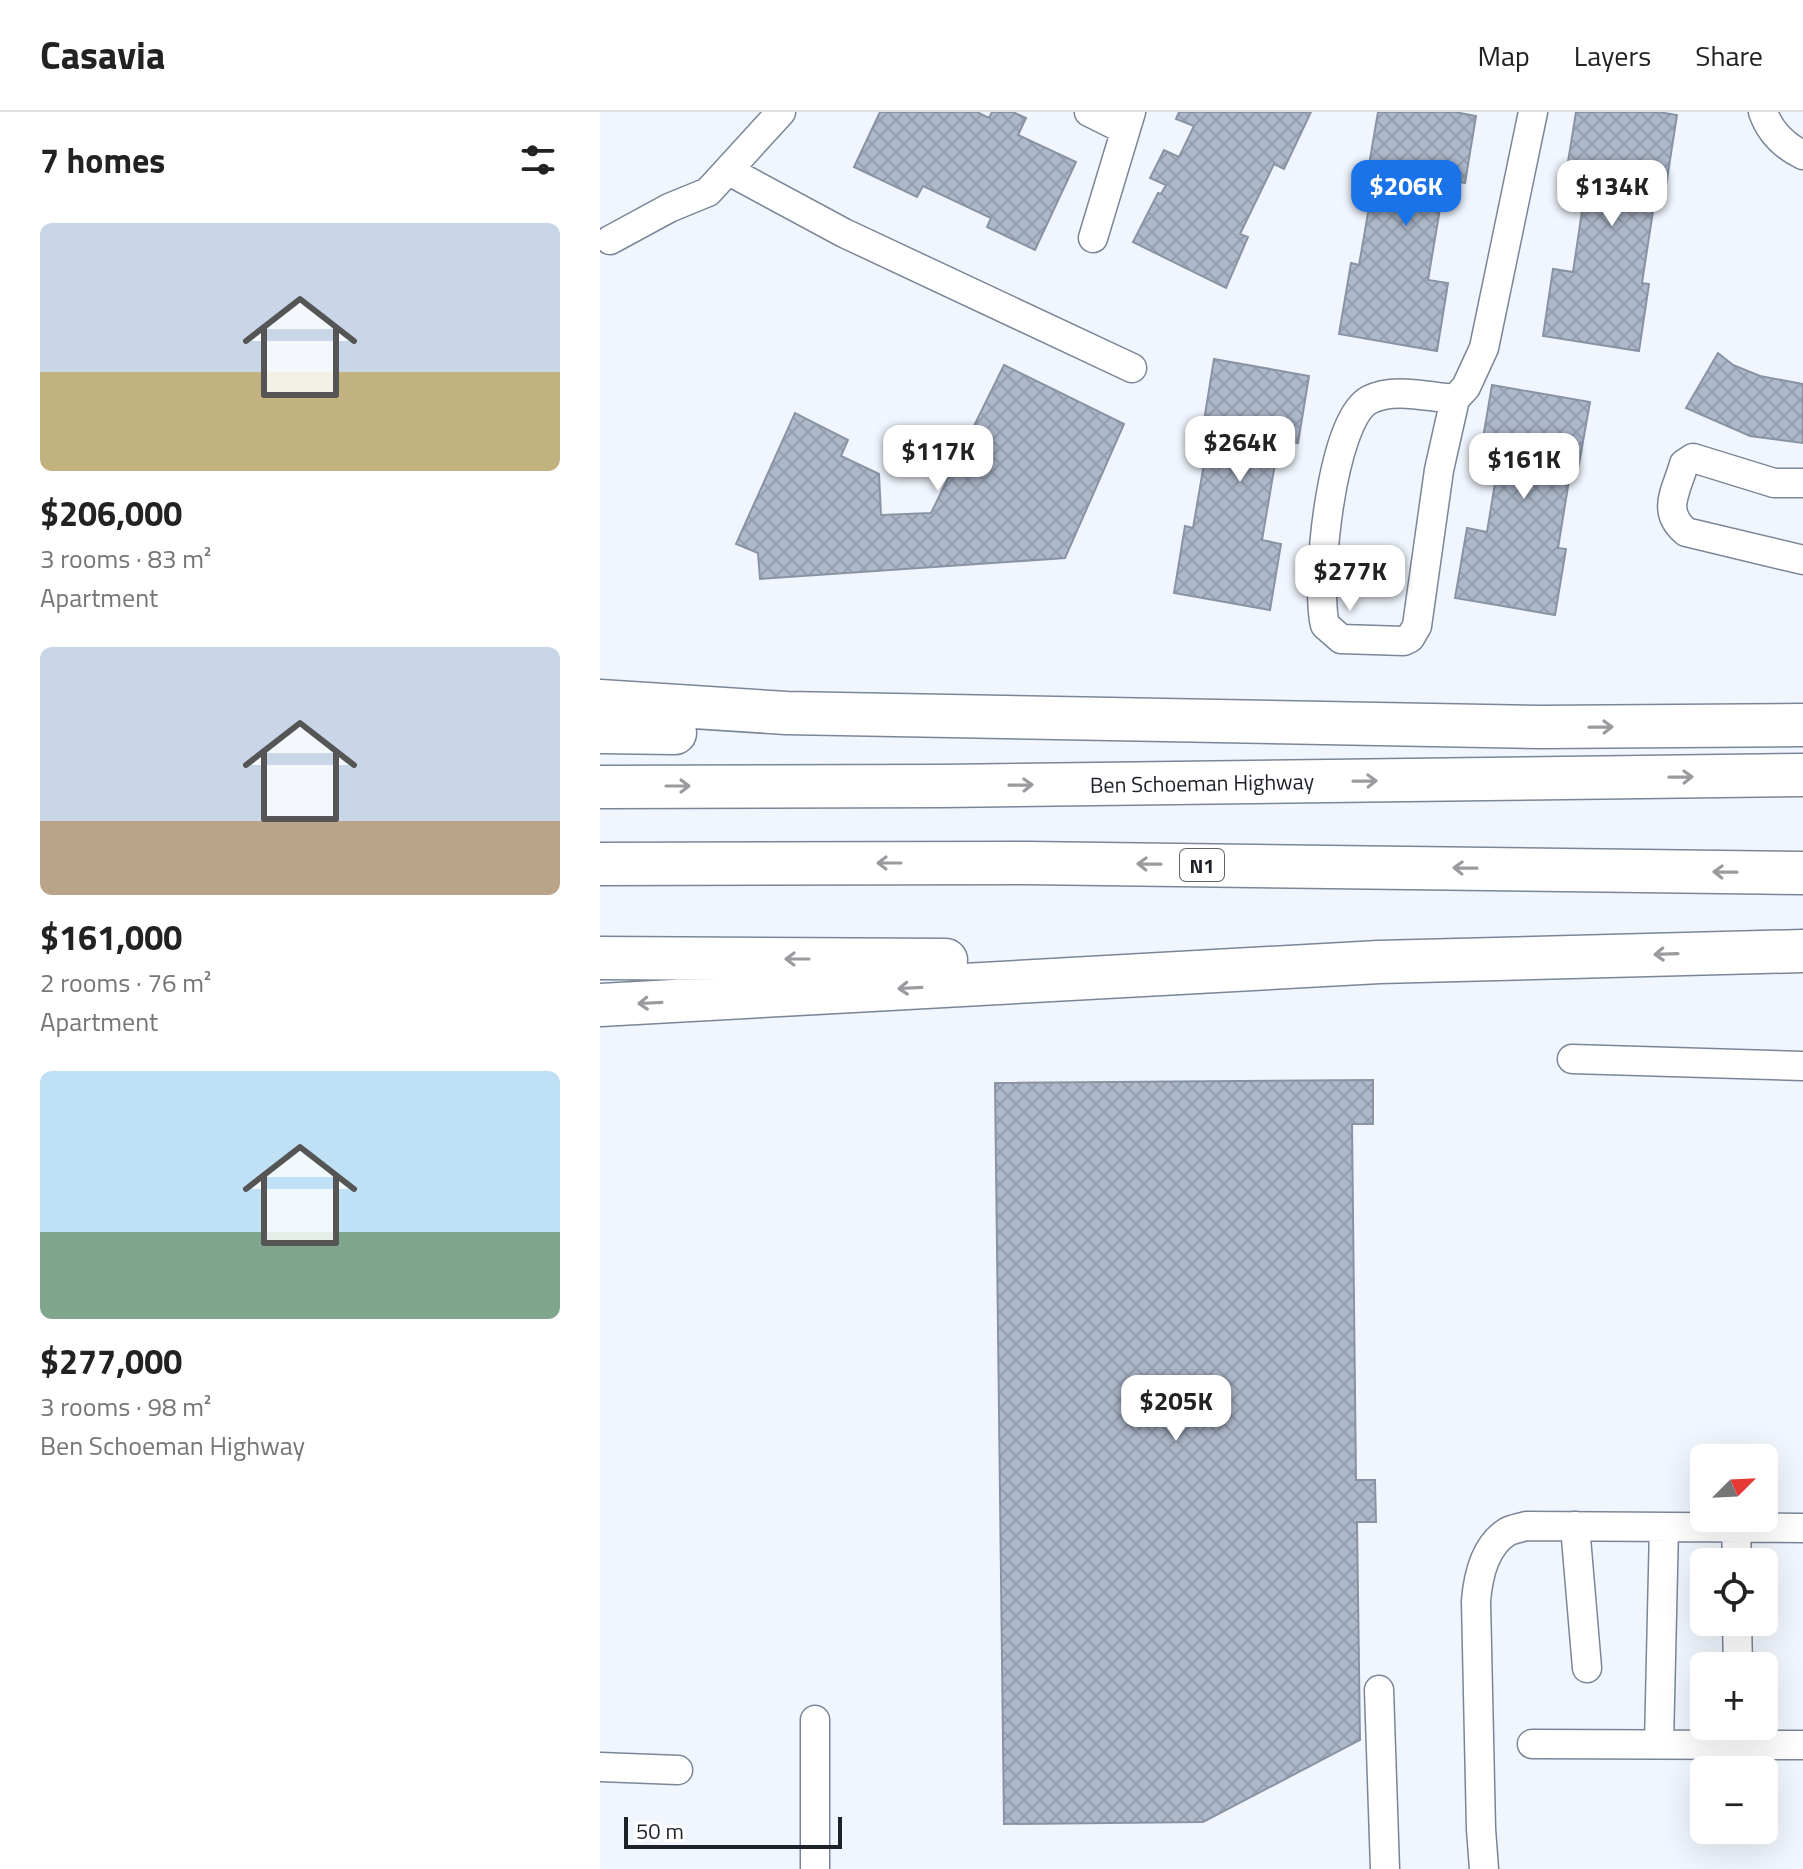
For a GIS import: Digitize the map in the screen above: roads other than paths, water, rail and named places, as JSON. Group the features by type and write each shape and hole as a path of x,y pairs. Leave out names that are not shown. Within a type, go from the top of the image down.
{"highway":[{"path":"600,701 786,713 1540,727"},
{"path":"600,732 834,734 1803,725"},
{"name":"Ben Schoeman Highway","path":"600,787 959,786 1803,775"},
{"name":"N1","path":"600,864 1027,863 1803,873"},
{"path":"600,1005 1379,962 1803,951"},
{"path":"600,958 1379,962"}],"street":[{"path":"610,240 669,208 708,192 781,112"},
{"path":"1089,112 1128,121 1093,238"},
{"path":"1455,399 1386,392 1366,401 1348,427 1335,473 1321,580 1325,625 1341,639 1404,641 1410,638 1417,626 1439,470 1455,399 1466,387 1484,348 1533,112"},
{"path":"1763,112 1781,141 1803,155"},
{"path":"729,171 844,233 1132,368"},
{"path":"1803,483 1774,483 1693,458 1684,464 1670,513 1675,523 1686,532 1803,560"},
{"path":"1572,1059 1803,1066"},
{"path":"1484,1869 1480,1814 1477,1581 1485,1559 1507,1532 1526,1526 1690,1527"},
{"path":"1575,1526 1587,1668"},
{"path":"1659,1744 1664,1527"},
{"path":"1778,1528 1803,1528"},
{"path":"1379,1690 1385,1869"},
{"path":"815,1720 815,1869"},
{"path":"1532,1744 1803,1745"},
{"path":"600,1767 678,1770"}]}
